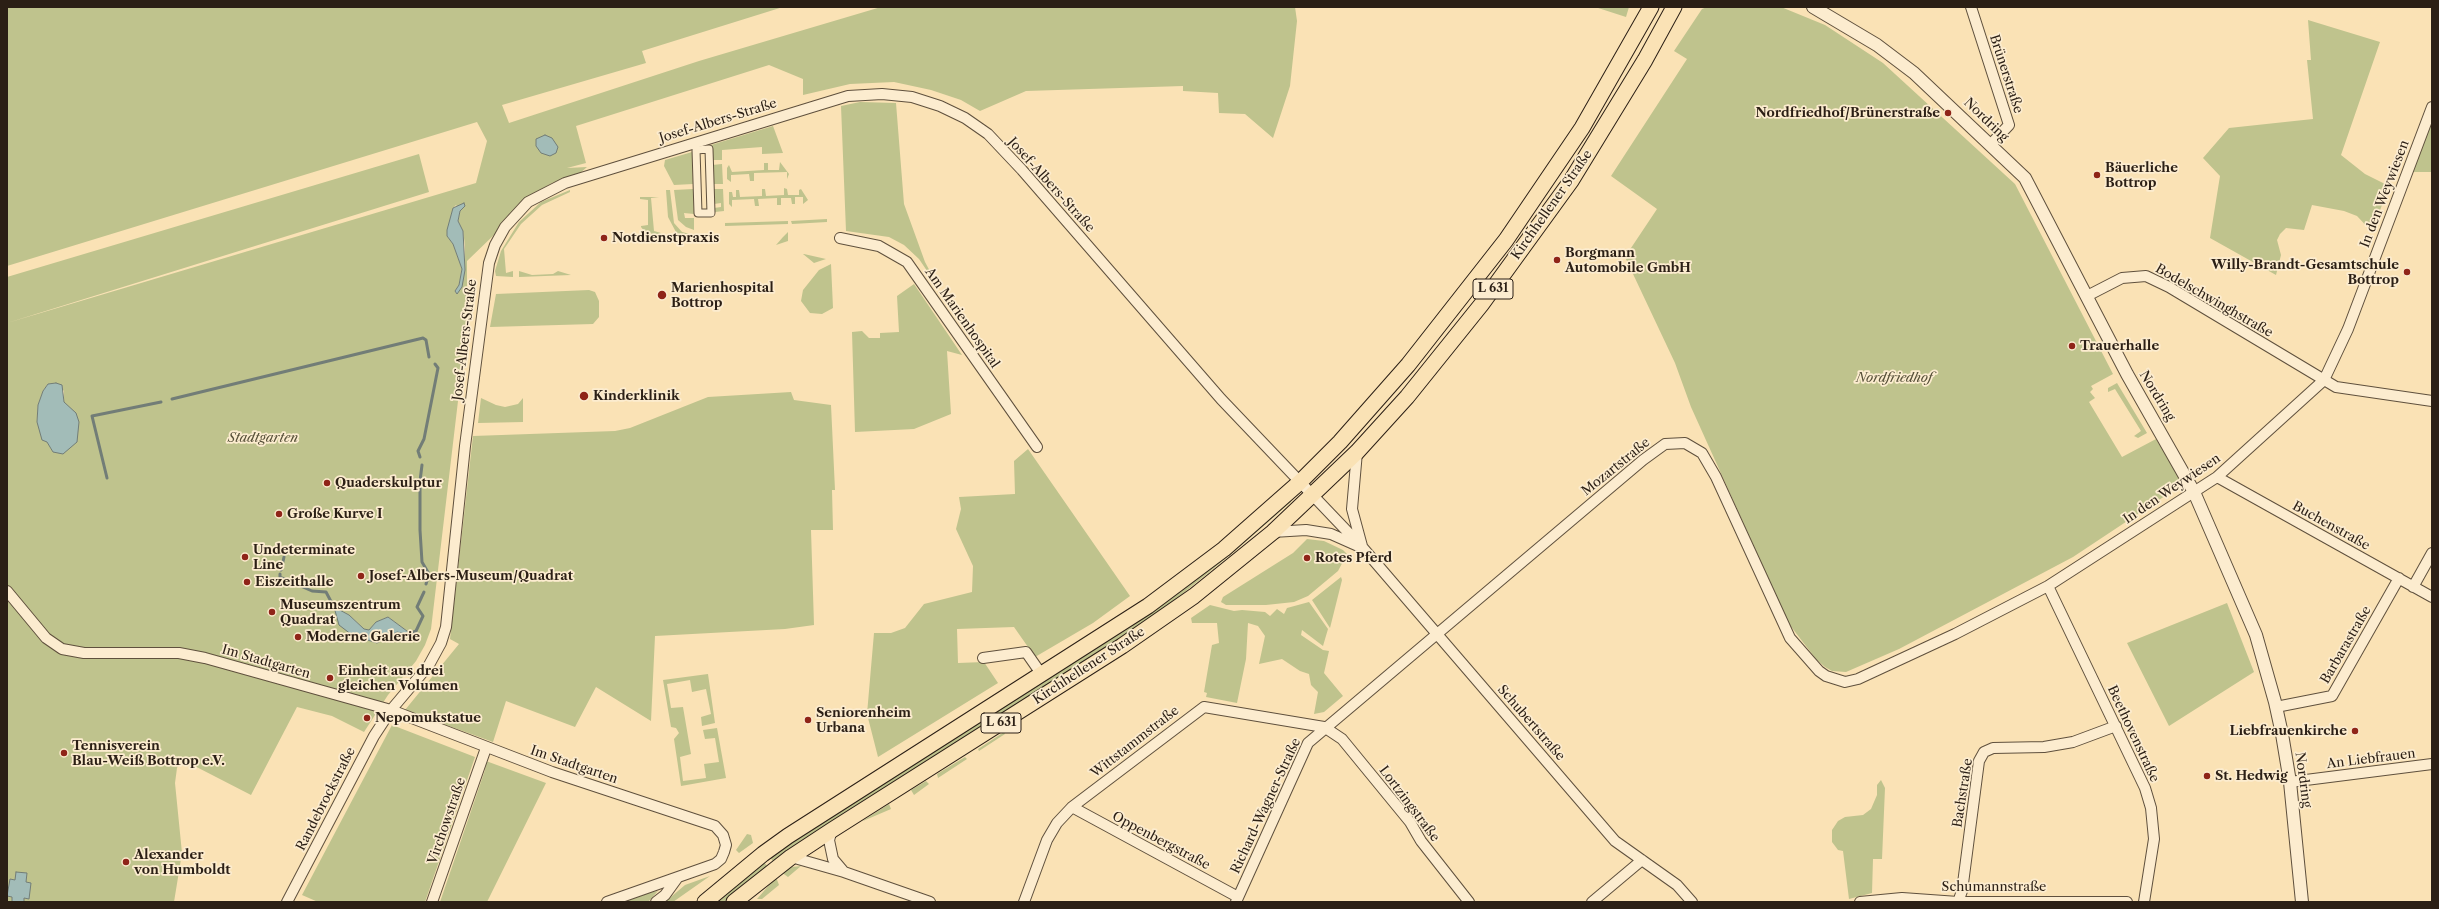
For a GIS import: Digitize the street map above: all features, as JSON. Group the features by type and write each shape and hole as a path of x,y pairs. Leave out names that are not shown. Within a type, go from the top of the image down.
{"main road":[{"name":"Kirchhellener Straße","path":"705,902 763,854 788,836 1148,606 1224,549 1300,482 1340,442 1408,365 1506,240 1582,128 1652,7"},
{"name":"Kirchhellener Straße","path":"791,857 1122,646 1194,596 1273,532 1312,496 1357,452 1407,397 1481,305 1522,249 1595,143 1664,27 1674,7"},
{"path":"1664,27 1676,21 1684,7"},
{"name":"L 631","path":"734,902 791,857"}],"street":[{"name":"Nordring","path":"1813,7 1877,45 1914,73 1991,144 2025,178 2127,374 2194,492 2256,635 2276,707 2290,782 2302,902"},
{"name":"Brünerstraße","path":"1971,7 2009,124 1991,144"},
{"name":"Josef-Albers-Straße","path":"391,710 429,665 441,643 446,627 465,446 488,263 495,245 514,215 537,196 565,183 848,96 882,94 912,97 940,106 965,118 988,134 1022,170 1221,399 1300,482"},
{"name":"In den Weywiesen","path":"1819,671 1826,676 1845,682 1858,679 1955,634 2048,586 2217,477 2324,380 2348,329 2432,107"},
{"path":"709,149 711,213 698,213 696,150 709,149"},
{"name":"Am Marienhospital","path":"840,238 879,246 906,262 1037,447"},
{"name":"Bodelschwinghstraße","path":"2087,296 2122,278 2146,276 2169,287 2336,387 2432,401"},
{"name":"Mozartstraße","path":"1436,634 1658,448 1673,442 1685,442 1702,453 1708,461 1790,638 1819,671"},
{"name":"Schubertstraße","path":"1357,452 1352,509 1362,548"},
{"name":"Buchenstraße","path":"2217,477 2432,597"},
{"path":"1300,482 1312,496"},
{"name":"Schubertstraße","path":"1312,496 1362,548 1615,841 1677,885 1692,902"},
{"name":"Schubertstraße","path":"1273,532 1306,530 1331,534 1362,548"},
{"path":"2413,587 2432,553"},
{"name":"Barbarastraße","path":"2276,707 2332,696 2399,578"},
{"name":"Beethovenstraße","path":"2048,586 2145,788 2154,824 2150,871 2144,902"},
{"name":"Im Stadtgarten","path":"7,591 46,638 53,644 72,652 179,653 205,658 391,710 486,748 552,772 715,826 723,835 726,846 721,859 678,877"},
{"name":"Richard-Wagner-Straße","path":"1237,900 1308,743 1436,634"},
{"name":"Kirchhellener Straße","path":"983,658 1026,652 1042,675"},
{"name":"Wittstammstraße","path":"1024,902 1047,840 1057,822 1072,807 1204,707 1324,728"},
{"name":"Randebrockstraße","path":"287,902 363,756 391,710"},
{"name":"Bachstraße","path":"1958,902 1962,891 1979,761 1984,752 1993,748 2044,747 2073,742 2116,726"},
{"name":"Lortzingstraße","path":"1324,728 1342,739 1393,801 1421,841 1469,902"},
{"name":"Virchowstraße","path":"432,902 486,748"},
{"name":"An Liebfrauen","path":"2290,782 2432,764"},
{"name":"Oppenbergstraße","path":"1072,807 1237,900"},
{"path":"832,830 829,840 832,859 844,872"},
{"path":"791,857 844,872 930,902"},
{"path":"1592,902 1642,860"},
{"path":"607,902 678,877"},
{"path":"656,902 665,895 678,877"},
{"name":"Schumannstraße","path":"1860,902 1902,898 1958,902 2127,902"}],"green space":[{"name":"Stadtgarten","path":"7,7 783,7 642,51 646,63 502,105 509,123 699,61 881,7 1295,7 1297,21 1290,86 1273,138 1245,114 1219,113 1218,93 1183,91 1183,86 1026,91 980,111 961,100 931,90 894,82 850,84 803,95 803,79 769,65 576,126 586,163 567,168 587,167 579,174 552,183 528,197 509,216 496,233 467,261 467,325 431,629 425,645 416,661 388,695 364,732 332,716 297,707 251,795 181,759 177,768 175,783 182,853 174,902 7,902 7,323 476,183 487,141 477,122 7,266","holes":["456,205 460,211 458,221 463,231 465,245 465,270 457,294 455,291 459,285 462,269 453,244 447,236 453,208","56,383 64,391 64,402 53,452 37,422 38,405 43,391 48,384","334,607 349,615 364,629 369,631 376,622 388,617 411,634 408,635 397,632 377,643 349,631"]},
{"path":"1595,7 1629,7 1626,17"},
{"name":"Nordfriedhof","path":"1707,7 1781,7 1825,25 1883,63 2015,184 2113,374 2091,386 2093,389 2090,392 2095,398 2089,402 2122,457 2156,439 2183,484 2073,557 1899,649 1846,672 1832,671 1825,667 1816,659 1789,624 1691,407 1675,363 1625,257 1657,209 1611,176 1687,59 1674,51 1702,9"},
{"path":"2308,20 2380,42 2341,155 2365,174 2389,186 2372,232 2357,216 2344,211 2312,205 2304,230 2286,228 2280,234 2277,240 2281,255 2276,275 2210,238 2220,176 2203,158 2229,128 2313,119 2307,60 2311,60"},
{"path":"860,102 896,103 904,204 925,262 940,290 919,259 904,245 889,237 846,231 841,106"},
{"path":"2432,114 2432,172 2413,172"},
{"path":"773,126 783,153 762,154 762,147 722,150 722,160 712,160 711,145"},
{"path":"692,152 693,184 674,185 664,166 665,160"},
{"path":"419,154 429,192 7,323 7,277"},
{"path":"780,162 789,174 787,179 787,172 754,173 754,181 750,181 749,174 731,175 731,182 727,179 727,168 729,165 732,172 764,170 764,163 768,163 768,170 779,170"},
{"path":"722,164 723,184 713,184 712,165"},
{"path":"784,188 787,189 788,195 799,195 799,190 801,189 808,200 803,204 803,197 795,197 795,204 792,204 791,198 781,198 781,205 777,205 777,198 758,199 759,206 755,206 754,199 732,200 732,207 729,204 729,192 732,192 733,197 736,197 736,190 739,190 740,197 762,196 762,189 765,189 766,196 784,195"},
{"path":"693,189 694,214 684,213 685,218 694,218 694,230 686,227 678,220 674,190"},
{"path":"714,189 723,189 724,211 715,212 714,208 721,207 721,203 714,204"},
{"path":"570,190 570,192 542,205 521,224 504,249 506,273 513,271 513,277 496,276 495,271 501,251 519,222 541,202"},
{"path":"666,190 670,190 674,223 682,232 694,235 694,239 677,240 677,234 668,217"},
{"path":"640,197 659,197 651,198 654,231 661,233 662,240 647,231 645,232 641,227 648,225 648,200 640,199"},
{"path":"827,219 827,222 792,224 791,221"},
{"path":"788,221 788,224 725,226 725,223"},
{"path":"788,232 788,241 776,245 783,237"},
{"path":"804,254 826,259 814,263"},
{"path":"831,264 833,308 822,314 810,313 801,301 803,290 819,270"},
{"path":"519,271 532,275 553,274 558,271 571,275 519,277"},
{"path":"914,284 962,355 947,351 951,414 914,429 855,432 852,332 862,331 869,338 880,338 880,333 899,332 897,296"},
{"path":"589,290 595,292 599,301 599,317 593,324 490,327 496,294"},
{"path":"2117,383 2147,433 2138,438 2134,436 2141,431 2115,389 2108,392 2108,388"},
{"path":"791,392 794,400 831,405 835,490 832,490 833,530 811,530 814,625 785,629 655,636 651,721 596,687 575,727 506,701 493,742 405,710 459,644 450,639 473,436 615,431 630,428 708,397"},
{"path":"481,398 496,405 505,407 518,404 523,398 523,422 478,423"},
{"path":"1028,449 1130,596 1093,623 1035,657 1014,627 957,629 958,663 984,662 998,683 878,757 867,714 874,633 891,633 905,628 924,604 972,592 973,566 956,529 961,509 959,497 1015,494 1014,461"},
{"path":"1291,498 1291,502 1235,551 1154,617 774,863 770,857 800,835 1131,627 1199,576"},
{"path":"1307,539 1324,541 1343,550 1347,554 1338,571 1308,596 1294,602 1266,605 1226,605 1221,602 1223,597 1293,553"},
{"path":"1341,577 1342,580 1330,628 1312,600"},
{"path":"1309,602 1328,629 1323,646 1302,630 1301,635 1323,650 1329,651 1324,673 1343,696 1324,712 1314,714 1318,692 1311,685 1309,674 1300,671 1282,659 1259,664 1265,636 1258,626 1248,623 1246,659 1237,703 1206,697 1207,693 1204,692 1212,645 1219,643 1217,623 1192,623 1191,618 1210,605 1234,611 1242,610 1265,612 1270,616 1277,609 1284,614 1287,608"},
{"path":"2227,603 2254,672 2169,726 2127,643"},
{"path":"708,674 715,723 702,726 701,717 711,714 706,689 692,692 690,680 667,684 671,708 683,707 691,754 680,757 683,781 706,778 704,764 719,762 715,738 705,739 703,730 717,728 726,778 681,786 674,739 679,733 676,728 671,727 663,680"},
{"path":"392,725 475,757 425,902 318,902 302,895"},
{"path":"1004,732 1005,734 979,751 978,749"},
{"path":"965,757 967,759 938,778 937,774"},
{"path":"486,761 546,783 487,902 440,902 485,770"},
{"path":"1881,780 1885,788 1882,859 1873,859 1872,893 1849,899 1843,851 1838,850 1832,842 1832,830 1838,821 1845,817 1863,815 1871,809 1877,795 1877,785"},
{"path":"926,781 929,784 914,795 911,790"},
{"path":"889,804 891,809 863,821 864,820"},
{"path":"747,834 751,835 753,843 739,853 736,850"},
{"path":"763,861 768,867 724,902 713,902"},
{"path":"801,866 788,877 781,872 792,867"},
{"path":"710,876 673,902 665,902 685,885"},
{"path":"776,877 779,885 762,899 757,899"},
{"path":"658,891 648,902 624,902 644,894"}],"water":[{"path":"545,135 552,138 558,147 556,153 550,156 541,153 536,146 536,139"},
{"path":"464,203 465,206 460,211 458,221 463,231 465,270 462,287 457,294 455,291 459,285 462,269 453,244 447,236 447,230 453,208"},
{"path":"56,383 62,385 64,402 76,413 79,422 77,442 63,454 53,452 47,442 42,440 37,422 38,405 43,391 48,384"},
{"path":"334,607 349,615 364,629 369,630 376,622 388,617 411,634 409,635 397,632 377,643 352,635 339,625"},
{"path":"16,872 27,873 26,882 31,883 29,899 24,898 24,902 12,902 12,897 7,896 10,879 15,880"}],"waterway":[{"path":"172,399 423,338 426,340 429,357"},
{"path":"420,457 418,451 424,439 438,368 435,364"},
{"path":"107,478 92,416 161,402"},
{"path":"422,465 420,481 420,530 422,562 429,574 426,584"},
{"path":"281,570 284,557"},
{"path":"280,574 280,577 312,591 326,592 335,609"},
{"path":"409,634 416,631 423,616 417,607 424,592"}],"place":[{"name":"Nordfriedhof/Brünerstraße","path":"1948,113"},
{"name":"Bäuerliche Bottrop","path":"2097,175"},
{"name":"Notdienstpraxis","path":"604,238"},
{"name":"Borgmann Automobile GmbH","path":"1557,260"},
{"name":"Willy-Brandt-Gesamtschule Bottrop","path":"2407,272"},
{"name":"Marienhospital Bottrop","path":"662,295"},
{"name":"Trauerhalle","path":"2072,346"},
{"name":"Kinderklinik","path":"584,396"},
{"name":"Quaderskulptur","path":"327,483"},
{"name":"Große Kurve I","path":"279,514"},
{"name":"Undeterminate Line","path":"245,557"},
{"name":"Rotes Pferd","path":"1307,558"},
{"name":"Josef-Albers-Museum/Quadrat","path":"361,576"},
{"name":"Eiszeithalle","path":"247,582"},
{"name":"Museumszentrum Quadrat","path":"272,612"},
{"name":"Moderne Galerie","path":"298,637"},
{"name":"Einheit aus drei gleichen Volumen","path":"330,678"},
{"name":"Nepomukstatue","path":"367,718"},
{"name":"Seniorenheim Urbana","path":"808,720"},
{"name":"Liebfrauenkirche","path":"2355,731"},
{"name":"Tennisverein Blau-Weiß Bottrop e.V.","path":"64,753"},
{"name":"St. Hedwig","path":"2207,776"},
{"name":"Alexander von Humboldt","path":"126,862"}]}
